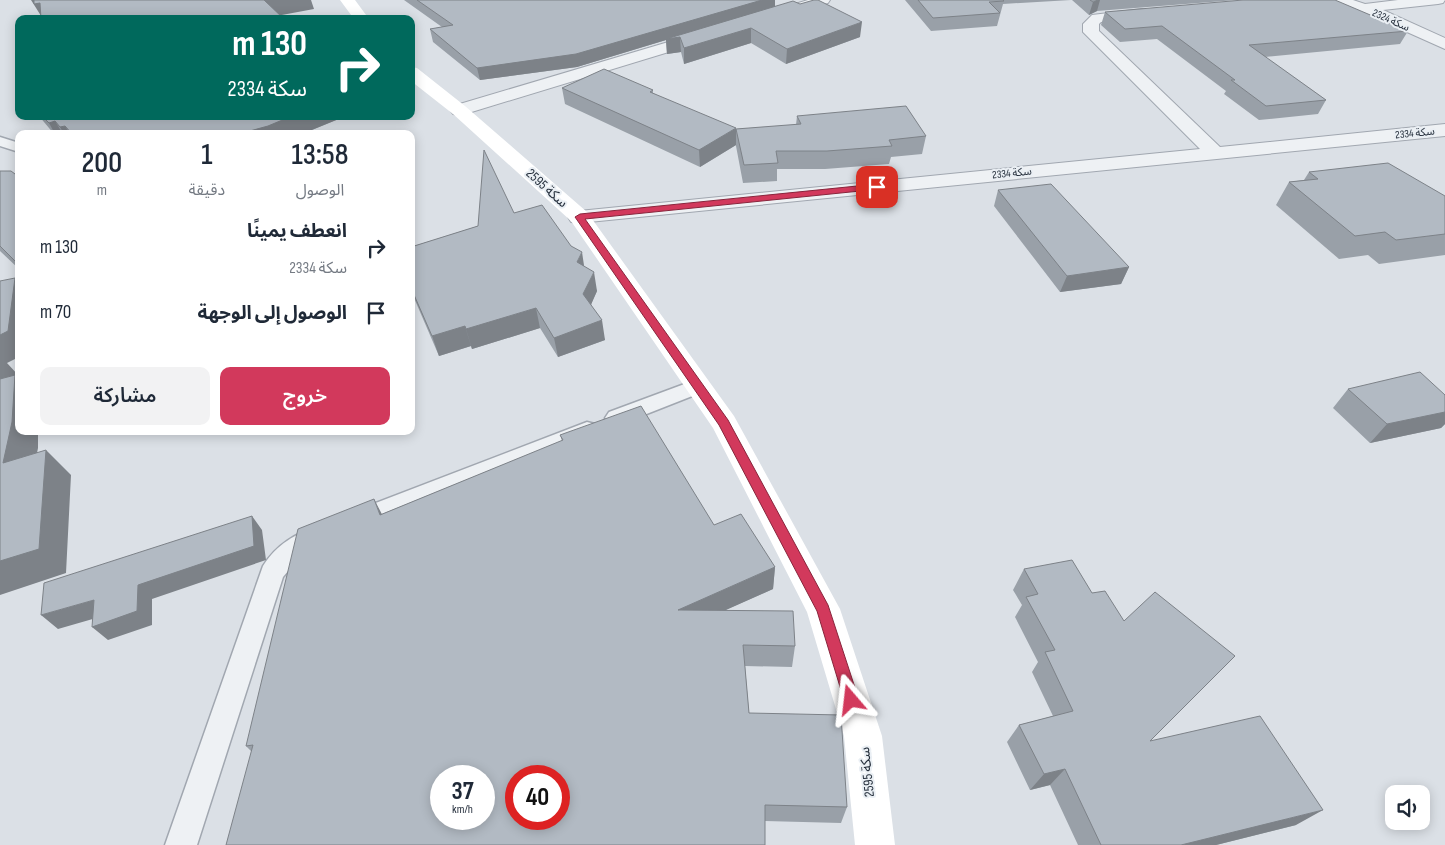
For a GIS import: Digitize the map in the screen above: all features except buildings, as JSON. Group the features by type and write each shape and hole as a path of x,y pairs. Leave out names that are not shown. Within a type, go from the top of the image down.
{"street":[{"path":"348,0 359,15"},
{"path":"767,17 823,0"},
{"name":"سكة 2324","path":"1336,0 1365,8 1445,44"},
{"path":"1365,8 1438,0"},
{"path":"1156,13 1097,18 1092,21 1090,26 1091,32 1215,153"},
{"path":"459,110 721,31"},
{"name":"سكة 2595","path":"415,75 459,110 580,217 724,423 823,609 863,736 875,845"},
{"name":"سكة 2334","path":"580,217 1445,130"}],"lane":[{"path":"0,141 15,147"},
{"path":"182,845 272,574 279,560 292,548 308,540 698,386"}],"route":[{"path":"851,700 823,609 724,423 580,217 877,187"}]}
